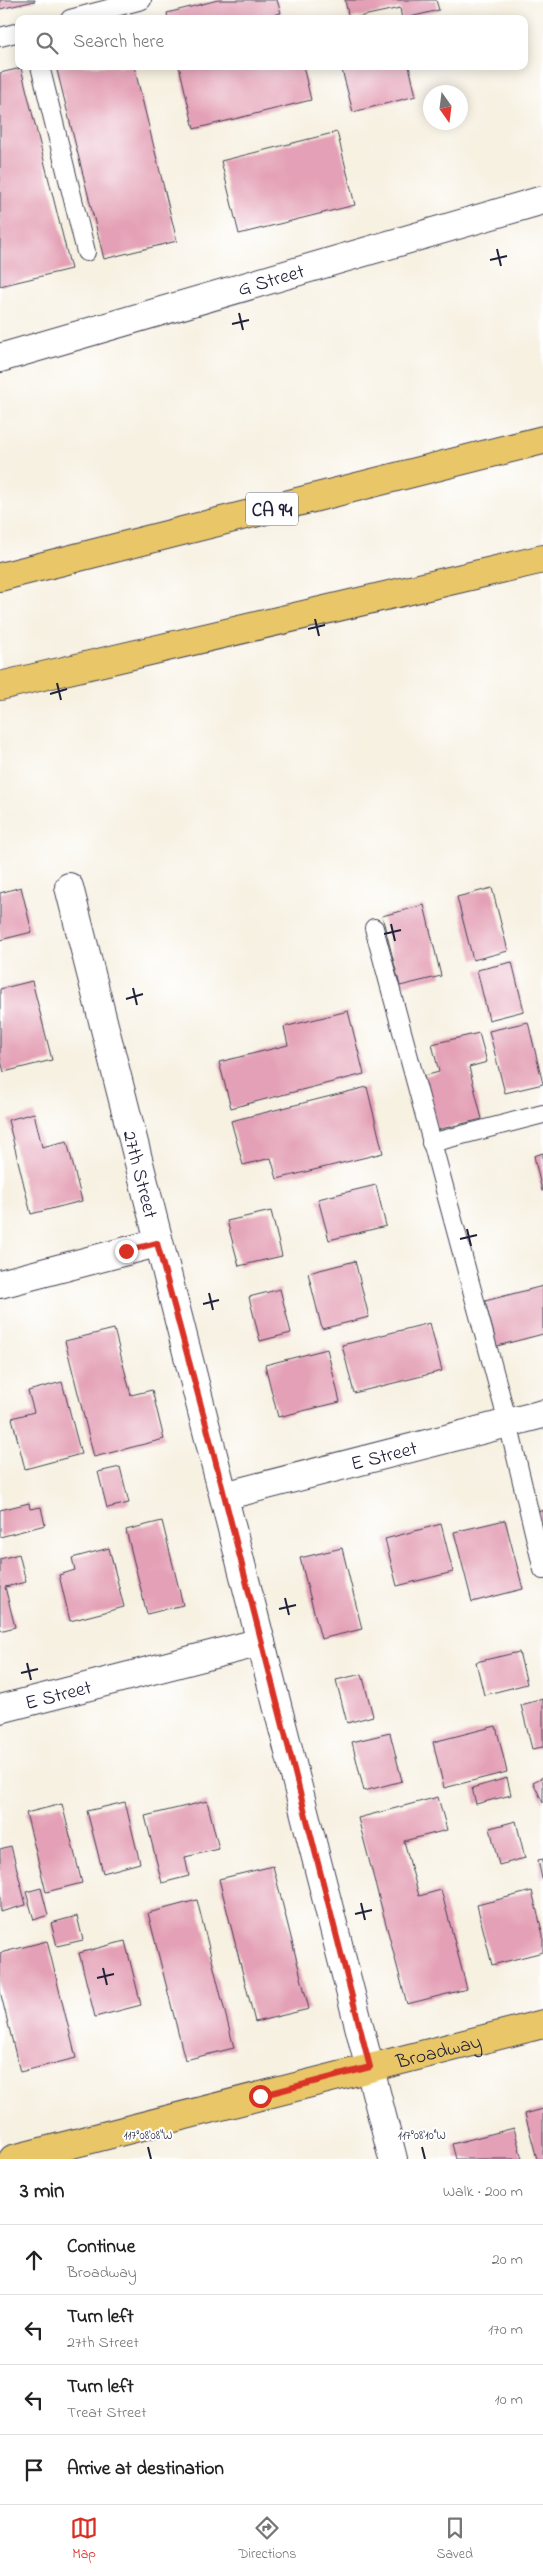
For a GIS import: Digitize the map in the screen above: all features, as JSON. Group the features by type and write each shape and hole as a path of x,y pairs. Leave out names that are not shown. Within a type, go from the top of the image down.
{"main road":[{"name":"CA 94","path":"0,578 543,440"},
{"path":"0,686 543,559"},
{"name":"Broadway","path":"13,2159 543,2024"}],"street":[{"name":"G Street","path":"0,358 543,200"},
{"name":"27th Street","path":"69,887 157,1243 224,1496 393,2159"},
{"path":"0,1284 157,1243"},
{"name":"E Street","path":"224,1496 543,1414"},
{"name":"E Street","path":"0,1710 261,1642"}],"lane":[{"path":"85,15 142,0"},
{"path":"0,37 15,33"},
{"path":"41,70 86,252"},
{"path":"374,928 508,1424 543,1570"},
{"path":"431,1143 543,1114"}],"building":[{"path":"0,0 35,0 35,1 0,9"},
{"path":"218,0 277,0 281,13 273,15 167,15 167,13"},
{"path":"345,0 436,0 439,10 418,15 401,15 400,8 368,15 348,15"},
{"path":"21,70 71,269 0,286 0,73"},
{"path":"57,70 135,70 177,241 104,259"},
{"path":"180,70 304,70 311,100 194,129"},
{"path":"342,70 410,70 416,96 353,112"},
{"path":"337,132 355,205 239,234 221,161"},
{"path":"21,887 32,932 0,940 0,893"},
{"path":"492,888 508,951 473,960 457,897"},
{"path":"424,905 441,976 400,986 382,916"},
{"path":"512,962 524,1011 489,1020 477,970"},
{"path":"32,981 52,1060 4,1072 0,1057 0,989"},
{"path":"348,1011 364,1074 231,1108 219,1062 288,1045 284,1027"},
{"path":"528,1022 543,1084 505,1093 489,1031"},
{"path":"479,1033 487,1062 469,1067 482,1119 437,1130 424,1076 439,1072 432,1044"},
{"path":"367,1087 383,1153 277,1179 271,1158 243,1165 231,1121"},
{"path":"34,1113 42,1147 67,1141 82,1201 31,1214 8,1120"},
{"path":"543,1153 543,1191 542,1191 534,1156"},
{"path":"376,1185 386,1226 329,1240 318,1199"},
{"path":"271,1211 282,1256 239,1266 227,1221"},
{"path":"355,1261 369,1317 322,1329 308,1273"},
{"path":"543,1286 543,1334 497,1346 485,1301"},
{"path":"280,1289 291,1333 260,1341 249,1297"},
{"path":"430,1323 442,1371 354,1393 342,1345"},
{"path":"114,1329 131,1395 152,1390 164,1439 94,1457 65,1341"},
{"path":"327,1349 340,1402 278,1417 265,1365"},
{"path":"62,1382 81,1454 25,1469 12,1418 34,1412 28,1391"},
{"path":"120,1467 129,1503 107,1508 98,1472"},
{"path":"29,1503 30,1509 41,1507 45,1525 0,1537 0,1510"},
{"path":"543,1510 543,1529 542,1529 538,1512"},
{"path":"505,1520 523,1589 472,1602 454,1532"},
{"path":"162,1521 183,1605 147,1614 126,1530"},
{"path":"441,1524 453,1572 397,1586 385,1539"},
{"path":"109,1548 124,1607 70,1621 59,1575 75,1570 72,1558"},
{"path":"342,1548 362,1629 321,1639 300,1558"},
{"path":"19,1554 26,1582 5,1587 15,1627 0,1631 0,1559"},
{"path":"519,1652 527,1684 484,1695 476,1662"},
{"path":"362,1674 373,1716 347,1723 336,1680"},
{"path":"543,1699 543,1747 532,1749 521,1705"},
{"path":"496,1726 507,1772 444,1788 433,1742"},
{"path":"390,1733 402,1781 364,1791 352,1742"},
{"path":"543,1777 543,1803 533,1782"},
{"path":"507,1778 511,1795 476,1804 472,1788"},
{"path":"438,1797 447,1830 404,1841 419,1896 441,1890 467,1989 407,2004 358,1818"},
{"path":"207,1801 219,1849 185,1857 189,1876 162,1883 145,1816"},
{"path":"125,1802 140,1863 103,1873 87,1811"},
{"path":"62,1804 82,1883 46,1892 26,1813"},
{"path":"516,1821 525,1858 499,1865 490,1828"},
{"path":"11,1846 26,1905 0,1912 0,1849"},
{"path":"543,1859 543,1879 542,1879 538,1860"},
{"path":"273,1866 309,2009 255,2022 219,1879"},
{"path":"41,1888 48,1915 34,1920 26,1892"},
{"path":"532,1891 543,1935 543,1952 492,1965 477,1905"},
{"path":"197,1900 234,2048 185,2060 148,1913"},
{"path":"77,1916 83,1940 57,1946 51,1923"},
{"path":"47,1941 76,2058 20,2072 0,1991 0,1953"},
{"path":"125,1941 141,2005 95,2017 79,1953"},
{"path":"543,2109 543,2159 537,2159 525,2114"},
{"path":"514,2128 522,2159 456,2159 452,2144"}],"route":[{"path":"126,1251 157,1243 206,1424 370,2067 260,2096"}]}
